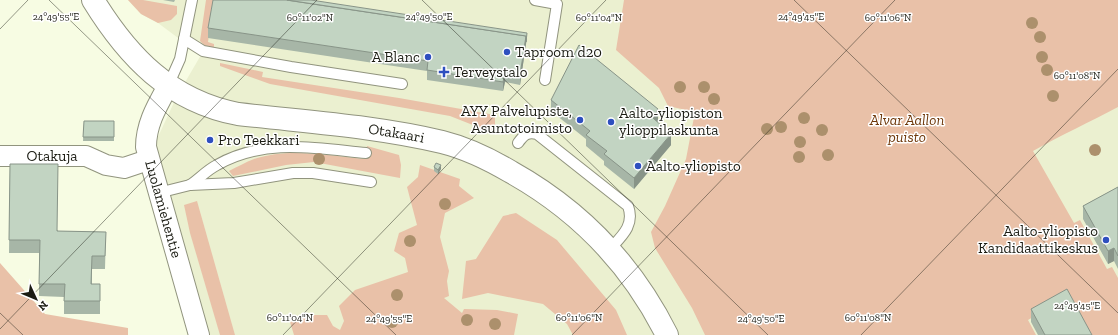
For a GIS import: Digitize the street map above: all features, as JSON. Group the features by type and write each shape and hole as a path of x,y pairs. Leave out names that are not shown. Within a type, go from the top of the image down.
{"street":[{"name":"Otakaari","path":"93,0 130,52 151,73 168,86 201,104 220,111 379,130 443,142 468,150 492,161 555,200 610,249 643,292 667,335"},
{"name":"Luolamiehentie","path":"168,86 149,123 146,134 148,160 200,335"},
{"name":"Otakuja","path":"0,156 86,156 106,165 124,168 148,160"}],"lane":[{"path":"168,86 180,59 182,42 184,40 192,0"},
{"path":"535,0 557,4 545,80"},
{"path":"184,40 203,51 291,67 402,84"},
{"path":"518,143 527,134 532,132 536,134 628,206 630,218 629,228 610,249"},
{"path":"190,185 217,165 246,153 268,147 299,146 366,153"},
{"path":"158,193 190,185 234,183 293,173 313,174 371,182"}],"shaded area":[{"name":"Aalto-yliopisto","path":"128,0 1118,0 1118,335 198,335 158,193 157,139 177,96 201,55 158,23 141,14"}],"green space":[{"path":"128,0 143,0 177,6 177,14 171,20 158,23 141,14"},
{"path":"206,0 214,0 208,42 214,44 214,48 205,46 200,41"},
{"name":"Alvar Aallon puisto","path":"624,0 1118,0 1118,107 1033,151 1074,223 1080,220 1107,269 1112,267 1118,278 1118,335 1090,335 1069,296 1028,320 1036,335 705,335 692,308 655,248 651,232 665,206 686,159 695,112 668,106 659,88 616,50"},
{"path":"220,63 263,72 262,77 399,98 495,115 495,128 488,131 450,116 270,84 220,66"},
{"path":"367,146 399,155 401,165 400,178 314,162 286,165 233,176 229,171 254,159 268,155 310,153 366,159"},
{"path":"420,165 460,179 459,186 474,198 445,213 440,237 449,271 447,281 449,296 444,298 462,313 464,309 497,310 518,314 514,335 294,335 290,322 313,315 327,315 333,326 340,330 344,321 339,306 355,290 408,272 405,258 394,251 399,233 417,225 407,187 418,177"},
{"path":"197,201 235,335 220,335 190,233 184,205"},
{"path":"516,213 557,240 616,310 627,335 573,335 567,324 543,304 488,293 462,299 466,261 476,259 503,216"},
{"path":"0,263 45,314 128,328 128,335 0,335"}],"building":[{"name":"A Blanc","path":"213,0 286,0 526,36 520,75 505,73 503,82 427,70 428,61 208,28"},
{"path":"287,0 311,0 527,33 526,42 526,36"},
{"name":"Aalto-yliopiston ylioppilaskunta","path":"579,45 658,109 653,118 671,134 634,178 604,154 607,151 586,135 590,131 551,100"},
{"path":"84,121 114,121 114,137 83,137"},
{"path":"436,163 441,165 438,170 434,167"},
{"path":"10,164 58,164 57,231 106,232 105,256 92,256 91,284 100,284 100,301 64,301 65,284 39,284 40,240 9,240"},
{"name":"Aalto-yliopisto Kandidaattikeskus","path":"1118,187 1118,256 1114,248 1108,251 1083,206"},
{"path":"1067,289 1092,335 1045,335 1031,309"}],"place":[{"name":"Taproom d20","path":"507,52"},
{"name":"A Blanc","path":"428,57"},
{"name":"Terveystalo","path":"444,72"},
{"name":"AYY Palvelupiste, Asuntotoimisto","path":"580,120"},
{"name":"Aalto-yliopiston ylioppilaskunta","path":"611,122"},
{"name":"Pro Teekkari","path":"210,140"},
{"name":"Aalto-yliopisto","path":"638,166"},
{"name":"Aalto-yliopisto Kandidaattikeskus","path":"1106,240"}]}
